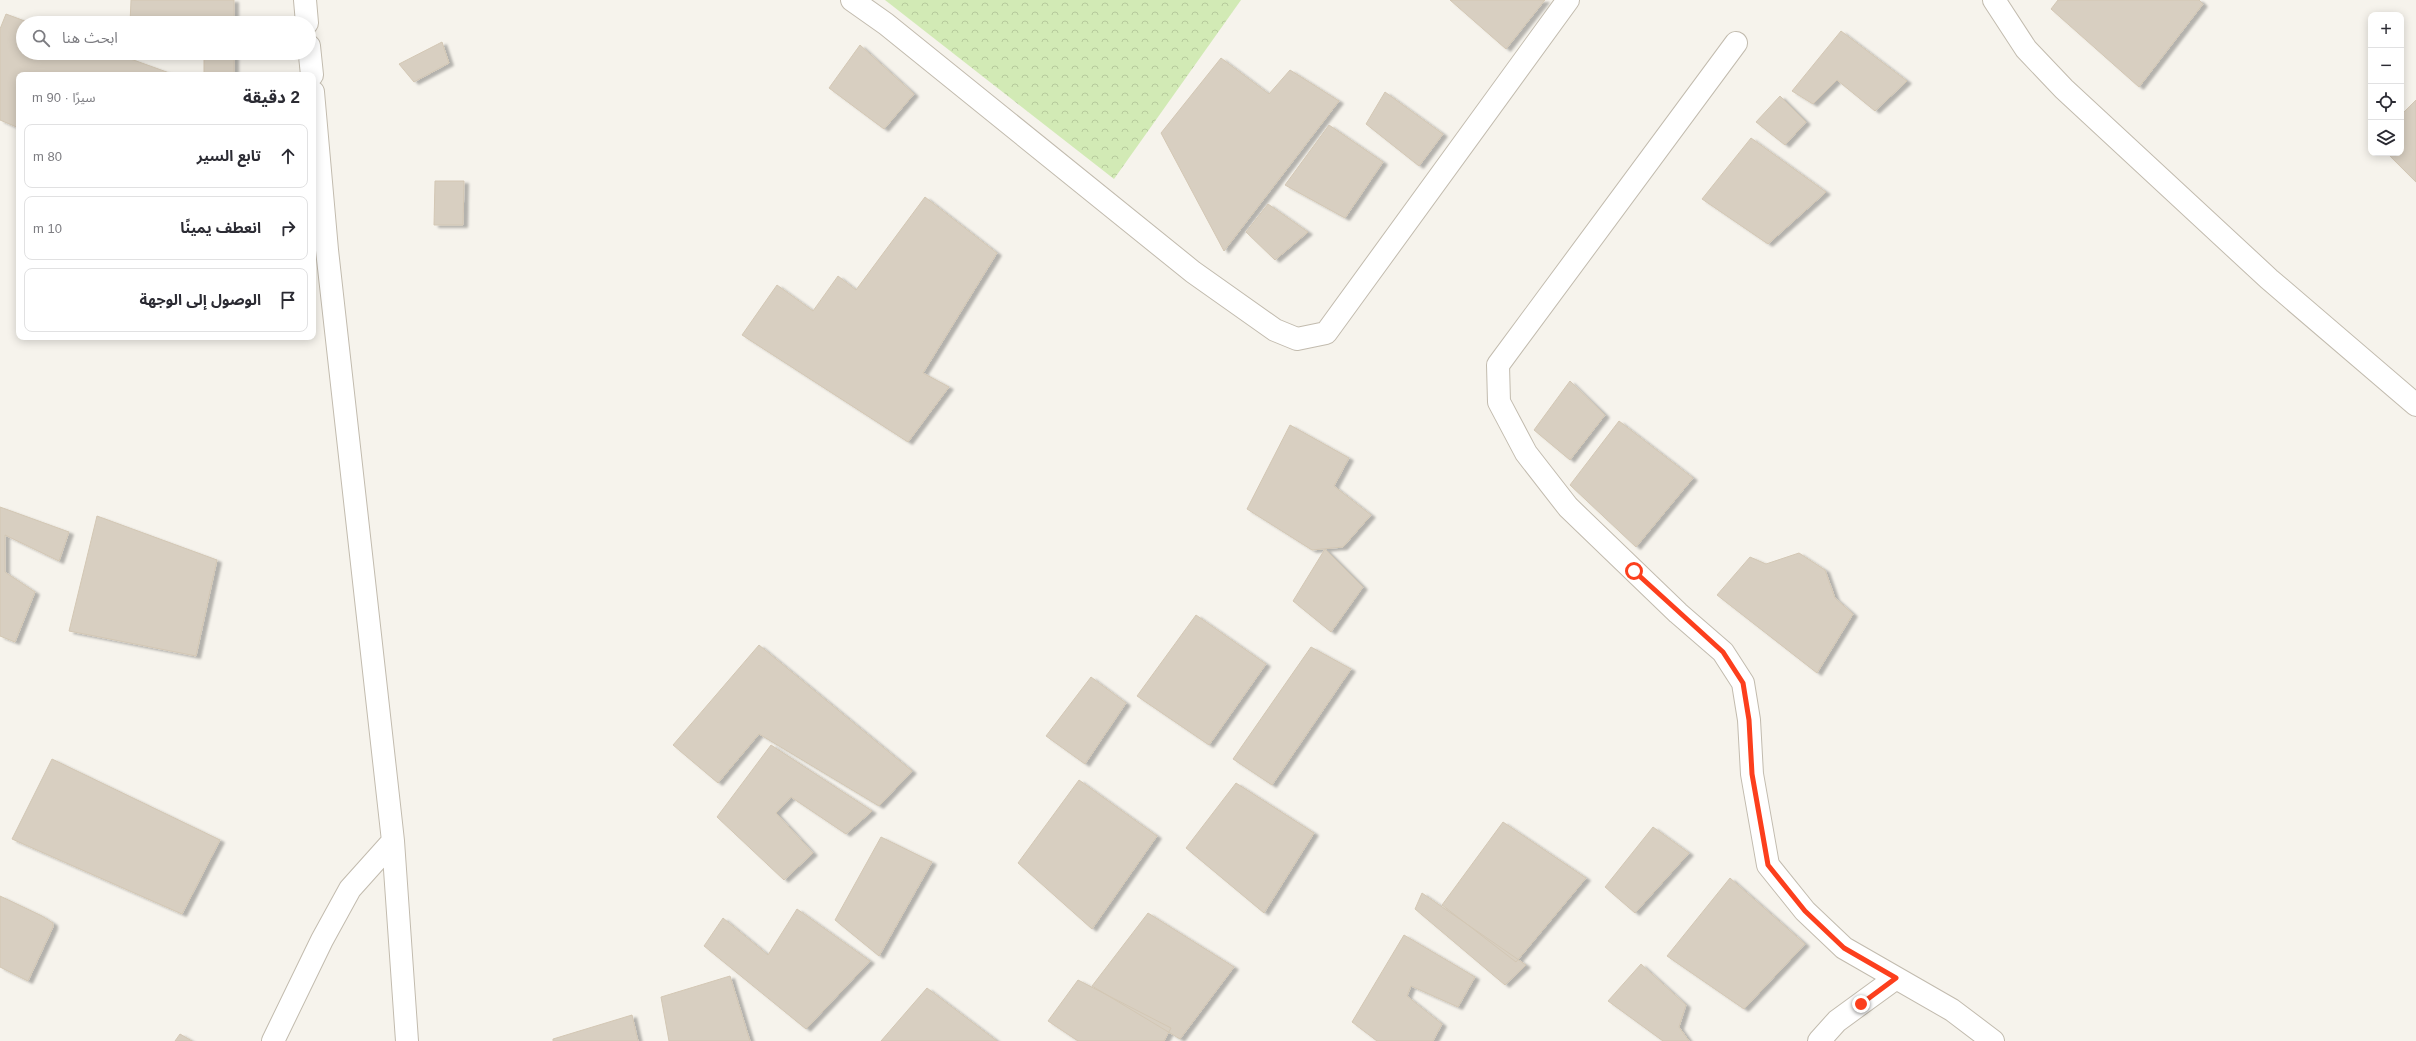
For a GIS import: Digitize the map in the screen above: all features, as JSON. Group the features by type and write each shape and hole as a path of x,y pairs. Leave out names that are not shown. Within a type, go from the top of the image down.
{"street":[{"path":"305,0 306,16"},
{"path":"852,0 886,24 1193,272 1275,330 1297,339 1326,333 1568,0"},
{"path":"1994,0 2026,49 2064,89 2269,279 2416,405"},
{"path":"1736,43 1498,365 1499,402 1526,454 1568,507 1678,613 1723,652 1743,683 1749,720 1752,774 1768,865 1805,911 1844,948 1952,1010 1993,1041"},
{"path":"310,60 312,72"},
{"path":"316,126 327,250 393,841 407,1041"},
{"path":"273,1041 322,940 350,889 393,841"},
{"path":"1819,1041 1837,1021 1896,978"}],"green space":[{"path":"885,0 1241,0 1114,179"}],"building":[{"path":"131,0 234,0 234,16 130,16"},
{"path":"1450,0 1545,0 1506,49"},
{"path":"2058,0 2199,0 2203,4 2139,87 2051,9"},
{"path":"6,14 16,18 16,60 133,60 167,72 16,72 16,127 0,120 0,29"},
{"path":"1841,31 1907,81 1875,111 1837,80 1813,104 1792,91"},
{"path":"442,42 449,63 414,82 399,64"},
{"path":"860,45 914,94 884,129 829,88"},
{"path":"1221,58 1269,94 1290,70 1339,101 1224,251 1161,133"},
{"path":"204,60 234,60 234,72 204,72"},
{"path":"1385,92 1443,134 1419,166 1366,124"},
{"path":"1780,96 1806,122 1785,145 1756,122"},
{"path":"2416,100 2416,182 2390,156 2404,156 2404,112"},
{"path":"1329,125 1383,162 1345,218 1285,185"},
{"path":"1751,138 1826,192 1768,244 1702,199"},
{"path":"435,181 464,181 463,225 434,225"},
{"path":"925,197 997,253 923,373 949,387 908,442 742,335 777,285 813,311 838,276 856,290"},
{"path":"1268,204 1308,232 1275,260 1246,232"},
{"path":"1570,381 1605,415 1570,460 1534,430"},
{"path":"1619,421 1693,478 1636,547 1570,485"},
{"path":"1290,425 1349,458 1334,486 1371,515 1343,547 1312,550 1247,509"},
{"path":"0,507 69,532 59,561 5,535 5,572 35,592 15,642 0,636"},
{"path":"97,516 217,560 196,656 69,631"},
{"path":"1325,549 1363,587 1331,632 1293,601"},
{"path":"1799,553 1825,570 1835,598 1853,614 1817,673 1717,595 1750,557 1766,564"},
{"path":"1196,615 1266,664 1209,745 1137,696"},
{"path":"759,645 912,771 879,806 759,734 718,783 673,745"},
{"path":"1311,647 1351,669 1272,785 1233,759"},
{"path":"1091,677 1126,703 1085,764 1046,736"},
{"path":"771,745 872,811 846,834 791,797 776,813 813,853 784,880 717,817"},
{"path":"52,759 220,840 182,914 12,839"},
{"path":"1079,780 1157,836 1092,929 1018,863"},
{"path":"1236,783 1314,833 1264,913 1186,848"},
{"path":"1503,822 1586,878 1516,962 1442,905"},
{"path":"1653,827 1689,853 1635,913 1605,887"},
{"path":"881,837 932,862 879,956 835,920"},
{"path":"1730,878 1805,944 1744,1009 1667,956"},
{"path":"1422,893 1526,965 1505,985 1415,909"},
{"path":"0,896 42,916 53,923 53,927 28,981 0,967"},
{"path":"797,909 870,961 806,1029 704,946 723,918 768,955"},
{"path":"1148,913 1234,967 1180,1039 1092,986"},
{"path":"1404,935 1475,977 1458,1007 1411,986 1407,996 1442,1024 1433,1041 1377,1041 1352,1022"},
{"path":"1641,964 1686,1005 1679,1027 1689,1041 1663,1041 1608,1001"},
{"path":"730,976 750,1041 669,1041 661,997"},
{"path":"1078,980 1171,1028 1164,1041 1078,1041 1048,1021"},
{"path":"927,988 997,1041 881,1041"},
{"path":"632,1015 638,1041 553,1041 553,1039"},
{"path":"180,1034 192,1041 175,1041"}],"route":[{"path":"1634,571 1678,613 1723,652 1743,683 1749,720 1752,774 1768,865 1805,911 1844,948 1896,978 1861,1004"}]}
